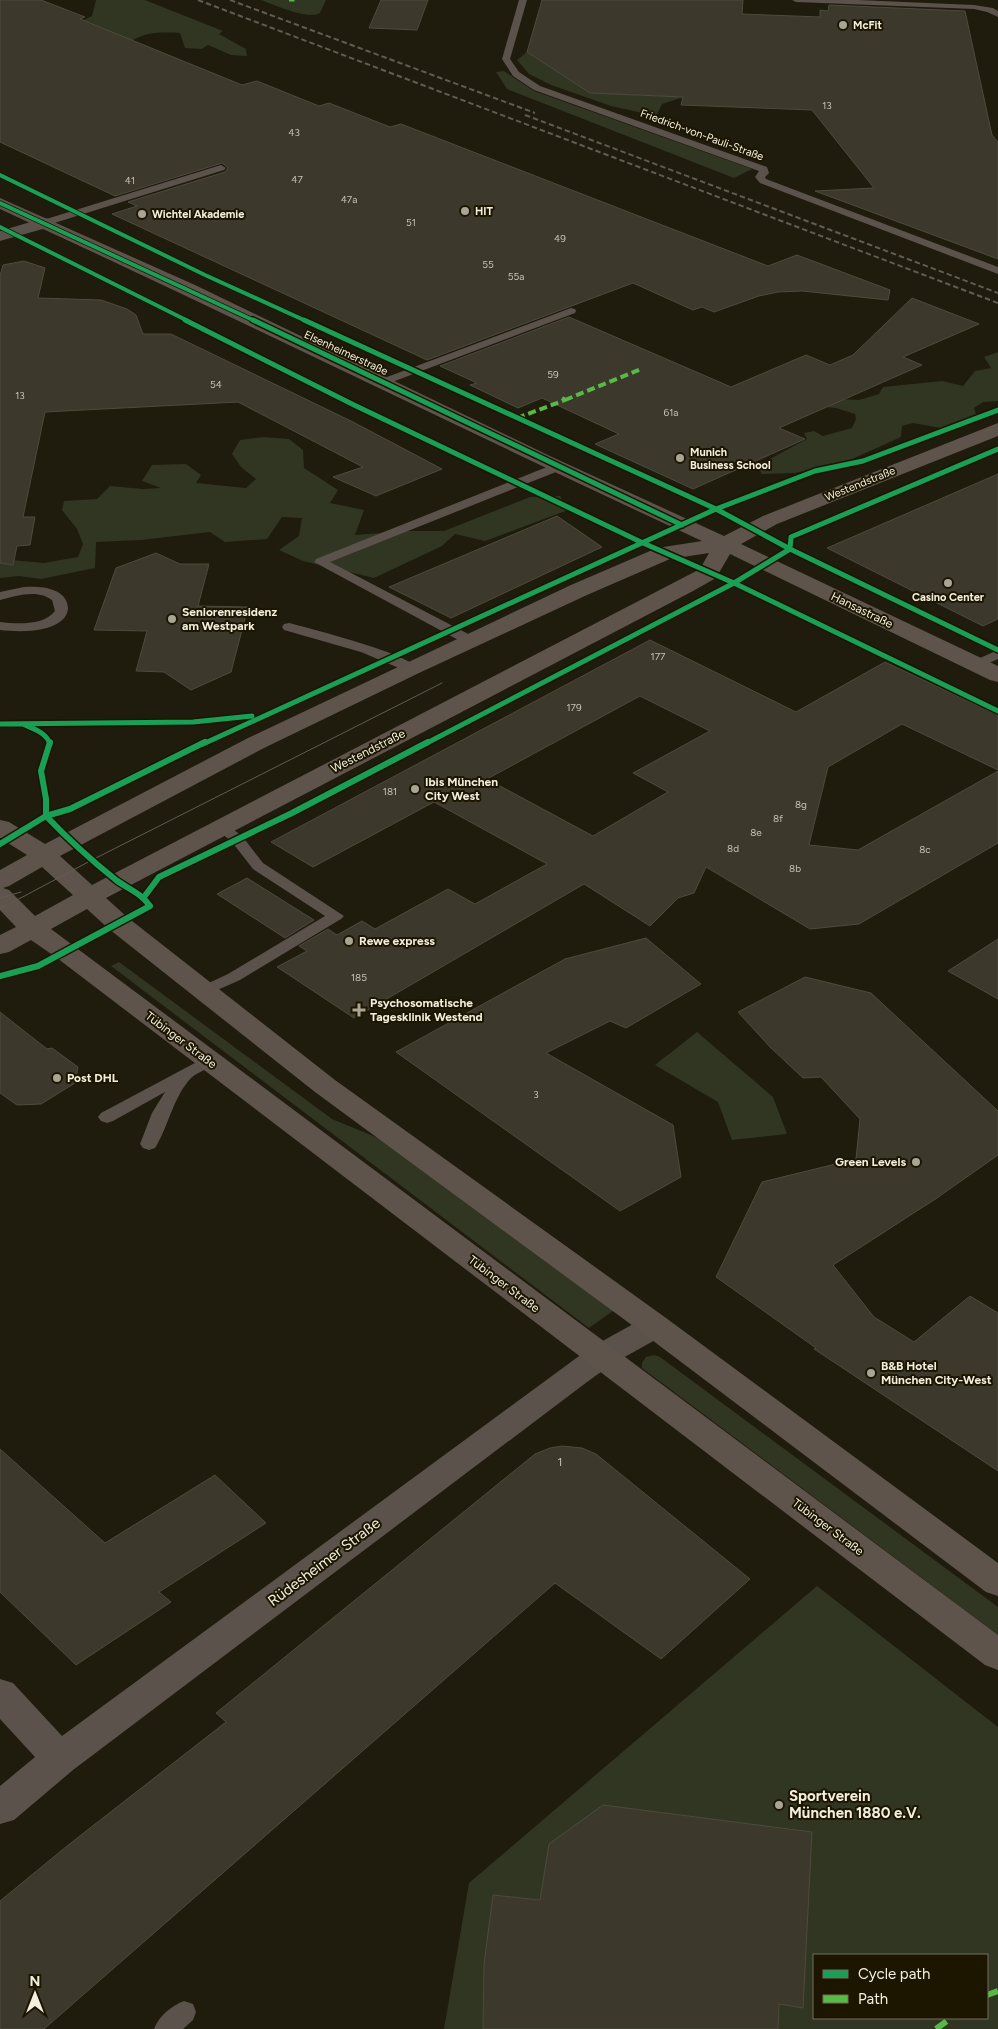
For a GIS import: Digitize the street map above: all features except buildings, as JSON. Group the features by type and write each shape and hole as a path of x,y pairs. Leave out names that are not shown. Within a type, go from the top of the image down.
{"main road":[{"name":"Elsenheimerstraße","path":"0,203 189,289 557,467 725,544"},
{"name":"Westendstraße","path":"0,881 44,855 256,743 469,640 665,553 725,544 770,520 998,429"},
{"name":"Westendstraße","path":"0,946 32,928 82,888 221,827 685,586 708,572 725,544"},
{"name":"Hansastraße","path":"725,544 998,675"},
{"path":"0,827 44,855 118,923 325,1086 656,1326 998,1582"},
{"name":"Tübinger Straße","path":"7,902 32,928 66,952 197,1067 601,1356 998,1655"}],"street":[{"path":"0,236 44,223"},
{"name":"Rüdesheimer Straße","path":"0,1808 60,1760 601,1356 656,1326"},
{"path":"0,1694 60,1760"}],"lane":[{"name":"Friedrich-von-Pauli-Straße","path":"523,0 506,59 516,74 537,88 764,169 764,173 760,176 763,181 998,270"},
{"path":"796,0 974,7 990,10 998,15"},
{"path":"44,223 221,168"},
{"path":"383,382 571,311"},
{"path":"469,640 320,562 557,467"},
{"path":"0,591 42,591 58,598 62,604 61,611 56,617 35,626 22,628 0,626"},
{"path":"0,596 19,591"},
{"path":"289,627 381,654 410,668"},
{"path":"976,665 998,654"},
{"path":"204,991 234,977 336,916 258,866 237,839 221,827"},
{"path":"107,1117 197,1067"},
{"path":"149,1144 161,1113 197,1067"},
{"path":"166,2029 184,2012"}],"green space":[{"path":"96,0 145,0 223,31 219,34 246,49 247,56 231,55 208,45 202,49 185,48 180,33 144,35 123,46 62,31 92,16"},
{"path":"261,0 326,0 320,13 307,15"},
{"path":"527,52 590,93 683,97 662,104 656,116 611,106 551,85 529,74 517,60"},
{"path":"504,71 534,91 752,169 734,178 507,89 496,72"},
{"path":"998,352 998,401 983,402 974,408 977,417 941,428 913,423 902,426 901,437 850,460 795,473 762,474 757,466 807,439 804,433 814,431 823,436 852,428 856,419 855,414 836,408 825,407 840,399 859,400 879,394 883,387 942,381 963,386 975,371 991,368 984,357"},
{"path":"263,437 289,439 303,450 304,468 338,490 330,503 364,510 355,535 407,531 444,531 530,497 560,496 568,510 485,541 455,534 442,546 374,578 303,561 279,550 299,536 302,518 282,517 267,539 225,542 210,532 141,540 96,542 95,568 41,579 19,576 0,578 0,559 44,563 78,557 83,544 77,529 62,510 64,501 97,499 110,486 143,489 161,488 142,481 152,465 186,464 201,475 196,483 246,488 256,479 241,467 232,454 240,440"},
{"path":"119,962 332,1119 390,1143 617,1308 589,1328 111,966"},
{"path":"697,1032 773,1097 787,1134 732,1140 718,1102 655,1065"},
{"path":"654,1355 660,1357 998,1607 998,1635 642,1368 642,1363 646,1357"},
{"name":"Sportverein München 1880 e.V.","path":"817,1586 998,1727 998,2029 444,2029 469,1883"}],"tram line":[{"path":"0,909 92,860 442,683"},
{"path":"0,898 21,892"}],"railway":[{"path":"198,0 998,303"},
{"path":"230,0 535,113"},
{"path":"525,115 998,293"}],"marked path":[{"path":"289,0 296,0"},
{"path":"565,400 641,369"},
{"path":"517,418 565,400 562,398"},
{"path":"988,1995 998,1991"},
{"path":"936,2029 950,2019"}],"cycle path":[{"path":"0,175 205,275 716,509 790,549 998,650"},
{"path":"0,203 257,322 682,525"},
{"path":"0,227 354,405 643,543 734,583 998,711"},
{"path":"0,844 46,816 70,809 182,753 716,509 815,471 863,461 998,410"},
{"path":"790,549 791,537 998,449"},
{"path":"144,897 159,877 292,813 734,583 790,549"},
{"path":"0,724 193,722 252,716"},
{"path":"0,976 38,966 150,906 144,897 118,881 69,841 46,816 46,799 41,771 50,743 48,738 42,733 23,724"}],"place":[{"name":"McFit","path":"843,25"},
{"name":"HIT","path":"465,211"},
{"name":"Wichtel Akademie","path":"142,214"},
{"name":"Munich Business School","path":"680,458"},
{"name":"Casino Center","path":"948,583"},
{"name":"Seniorenresidenz am Westpark","path":"172,619"},
{"name":"Ibis München City West","path":"415,789"},
{"name":"Rewe express","path":"349,941"},
{"name":"Psychosomatische Tagesklinik Westend","path":"359,1010"},
{"name":"Post DHL","path":"57,1078"},
{"name":"Green Levels","path":"916,1162"},
{"name":"B&B Hotel München City-West","path":"871,1373"},
{"name":"Sportverein München 1880 e.V.","path":"779,1805"}]}
